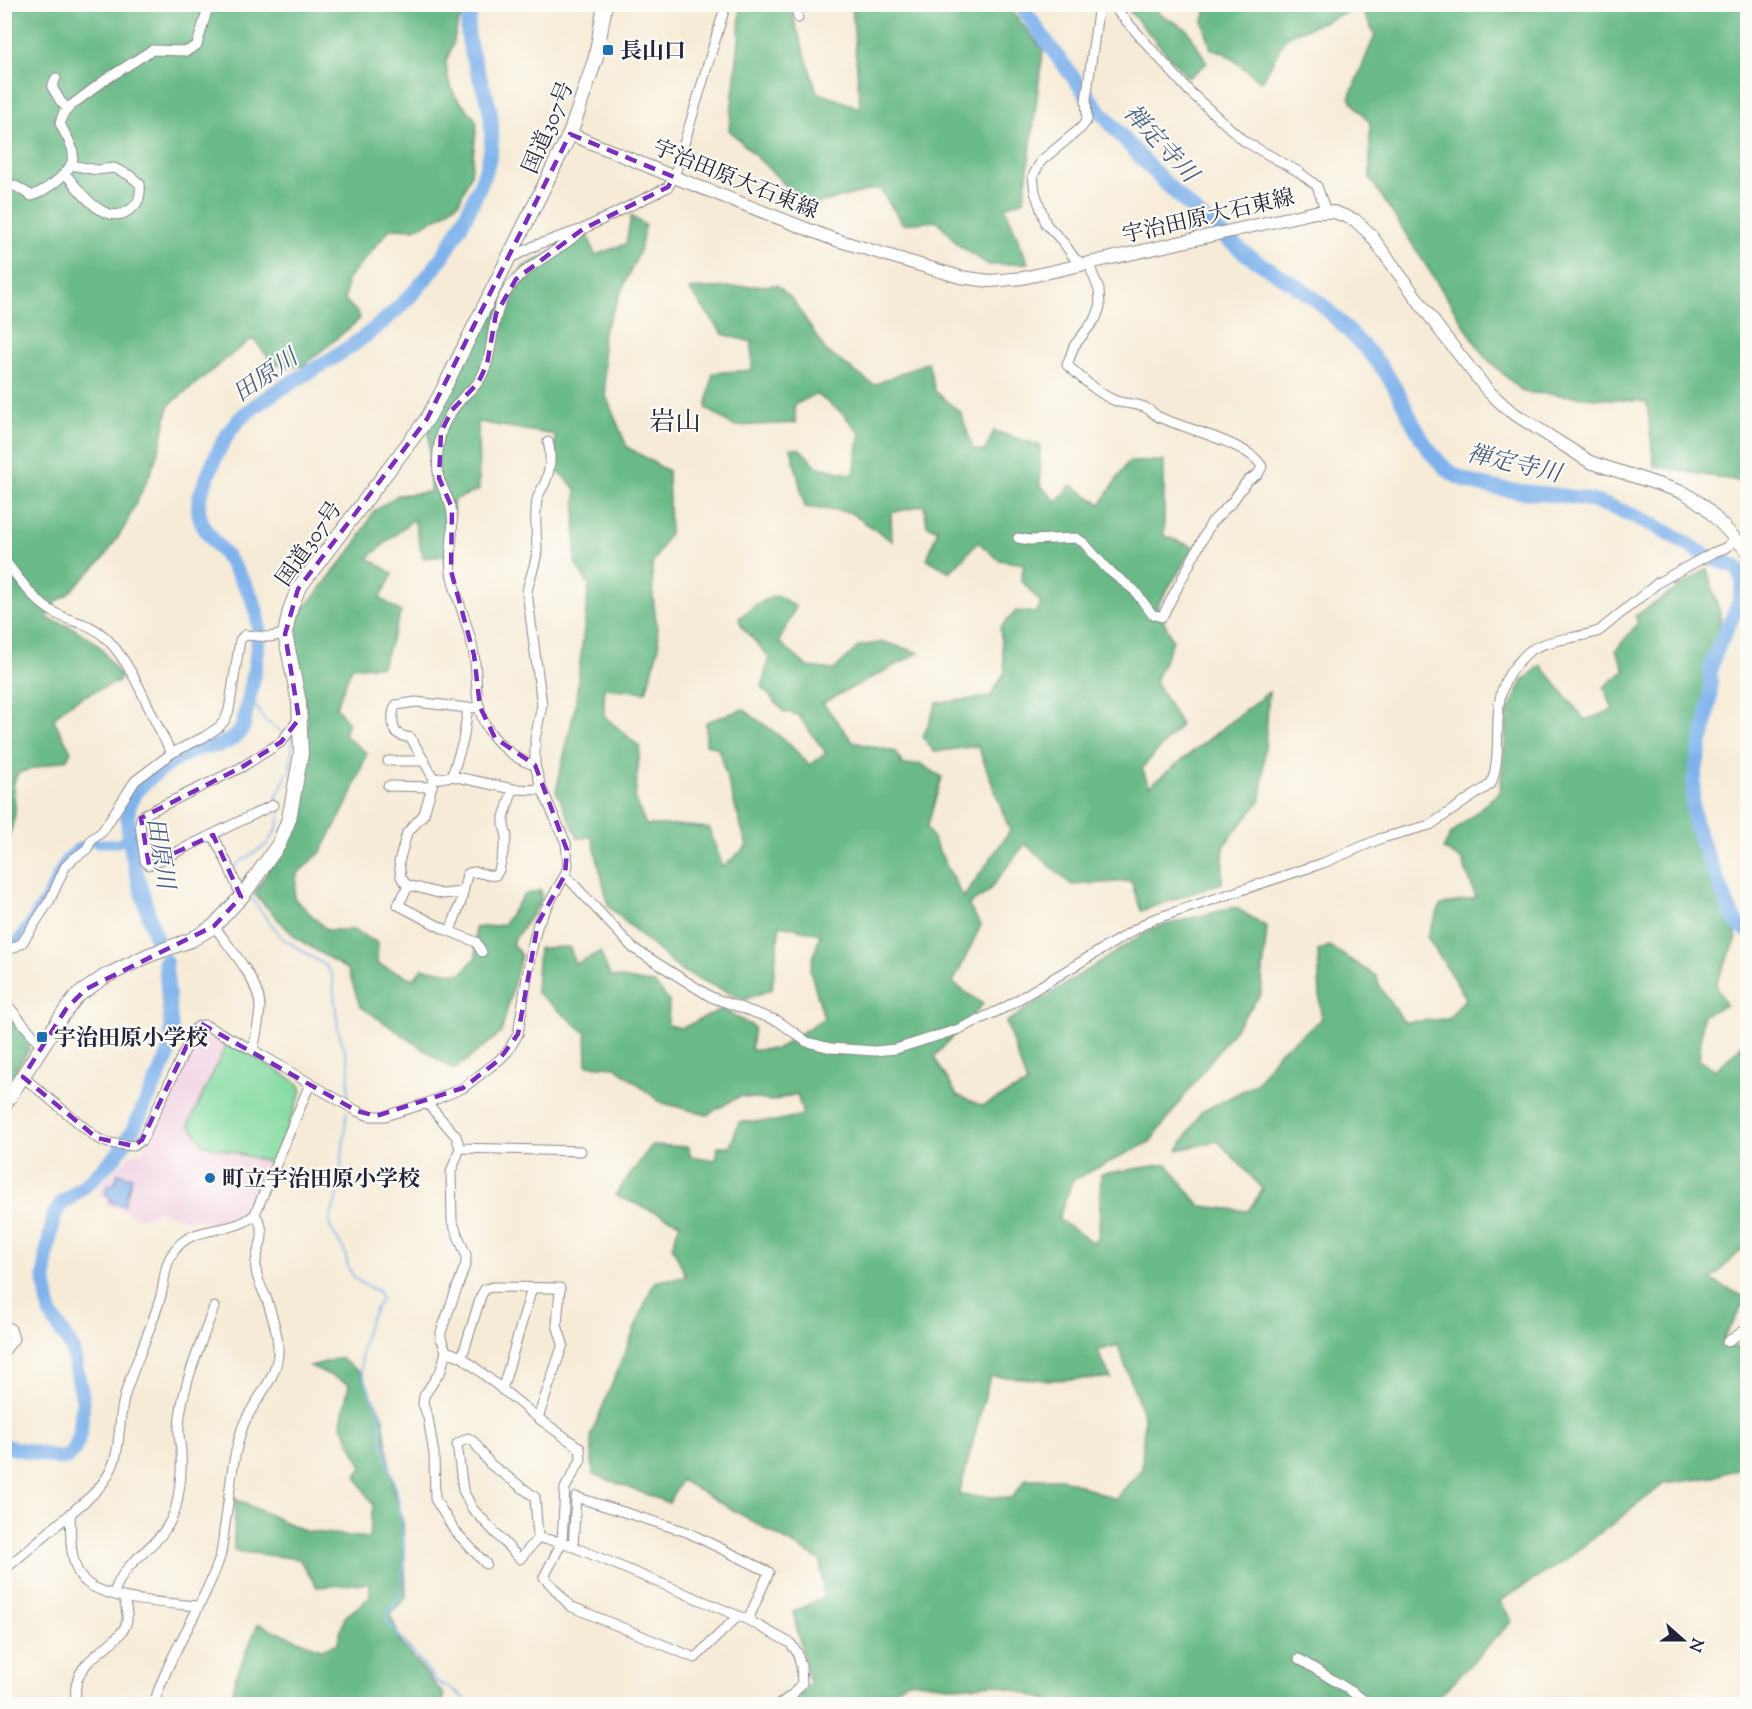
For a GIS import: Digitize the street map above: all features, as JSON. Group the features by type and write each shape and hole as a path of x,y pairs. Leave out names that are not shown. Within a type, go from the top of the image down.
{"highway":[{"name":"国道307号","path":"4,1105 71,1002 94,982 149,955 191,940 214,926 243,895 279,844 289,819 301,754 296,724 299,702 285,634 290,610 298,589 427,419 443,390 570,134 594,66 601,38 605,4"}],"main road":[{"name":"宇治田原大石東線","path":"570,134 831,238 960,277 990,281 1023,278 1314,212 1334,212 1355,220 1370,234 1413,296 1488,392 1510,411 1590,462 1684,493 1704,506 1748,552"}],"street":[{"path":"4,183 15,186 32,196 44,190 65,173 71,165 74,152 60,123 63,114 105,80 152,50 187,51 197,45 209,4"},
{"path":"509,259 536,245 583,229 668,187 674,177 726,4"},
{"path":"795,4 798,18"},
{"path":"1018,538 1029,540 1076,538 1084,543 1107,569 1134,590 1152,614 1162,617 1211,523 1262,467 1260,461 1250,454 1200,430 1160,417 1143,406 1116,401 1091,385 1067,365 1074,346 1096,318 1100,307 1099,290 1090,267 1075,259 1046,224 1035,192 1033,176 1041,161 1081,128 1087,120 1086,100 1099,4"},
{"path":"1111,4 1190,93 1244,141 1299,172 1317,186 1326,212"},
{"path":"56,78 52,87 68,109"},
{"path":"65,173 89,202 108,214 123,214 136,206 141,195 140,184 129,175 114,168 98,170 71,165"},
{"path":"535,765 527,764 495,738 484,723 474,655 451,571 452,508 439,478 438,460 441,432 452,410 478,383 487,364 499,306 516,279 530,266 572,240 583,229"},
{"path":"23,1077 97,1138 130,1146 137,1145 142,1140 196,1027 205,1025 254,1050 357,1111 370,1116 385,1116 427,1103 463,1088 500,1060 508,1051 518,1034 538,923 565,875 568,865 566,843 542,790 535,765 535,739 543,705 527,592 537,553 535,532 537,498 550,464 549,442"},
{"path":"565,875 633,948 711,997 778,1021 807,1042 831,1048 875,1051 896,1049 959,1029 1004,1008 1150,920 1323,863 1382,838 1430,825 1491,784 1497,757 1499,700 1510,672 1524,656 1544,644 1587,636 1599,631 1659,582 1725,548 1736,539"},
{"path":"4,560 37,601 56,614 90,625 108,641 132,674 172,753"},
{"path":"4,953 22,943 50,900 65,867 80,852 87,849 92,839 102,832 135,781 172,753 219,727 225,720 240,640 245,635 269,637 285,634"},
{"path":"463,892 442,894 408,885 401,877 399,868 407,833 422,817 433,783 425,761 411,738 395,732 393,714 396,705 416,702 468,708 480,707"},
{"path":"452,776 463,741 468,708"},
{"path":"273,805 149,865 145,861 141,818 242,767 284,739 296,724"},
{"path":"388,761 425,761"},
{"path":"388,786 433,783 452,776 513,789 542,790"},
{"path":"450,931 466,878 470,872 491,877 499,870 507,836 504,817 513,789"},
{"path":"213,835 243,895"},
{"path":"408,885 398,905 476,942 482,952"},
{"path":"214,926 252,980 257,991 260,1007 254,1050"},
{"path":"4,1001 42,1046"},
{"path":"4,1570 103,1485 115,1462 126,1390 160,1301 166,1265 172,1253 180,1243 196,1233 242,1224 255,1214 310,1084"},
{"path":"427,1103 456,1136 460,1148 451,1172 452,1221 466,1255 466,1263 441,1332 446,1351 441,1370 424,1396 423,1404 428,1418 434,1454 435,1499 454,1530 486,1564"},
{"path":"460,1148 581,1151"},
{"path":"154,1704 171,1658 210,1584 220,1557 237,1444 244,1423 276,1368 278,1352 275,1331 256,1272 255,1264 263,1234 261,1223 255,1214"},
{"path":"462,1357 485,1289 493,1287 560,1288 557,1325 563,1344 538,1418"},
{"path":"502,1390 532,1288"},
{"path":"113,1594 127,1569 153,1545 167,1528 176,1507 180,1482 181,1453 178,1430 181,1411 191,1371 213,1307"},
{"path":"4,1324 11,1329 14,1339 4,1352"},
{"path":"1727,1342 1748,1328"},
{"path":"446,1351 462,1357 538,1418 580,1448 581,1460 565,1488 562,1542 544,1578 570,1606 695,1658 737,1617"},
{"path":"468,1438 474,1442 490,1464 535,1497 538,1538 520,1559 472,1508 463,1490 457,1444 468,1438"},
{"path":"573,1547 576,1497 687,1532 769,1572 748,1620"},
{"path":"70,1513 76,1568 91,1586 124,1597 198,1605"},
{"path":"538,1538 562,1542 748,1620 790,1643 797,1652 802,1683 780,1704"},
{"path":"77,1704 76,1686 81,1669 122,1633 127,1621 124,1597"},
{"path":"1299,1659 1369,1704"}],"highlighted area":[{"path":"570,134 674,177 668,187 583,229 516,279 496,314 487,364 478,383 452,410 441,432 439,478 452,508 451,571 474,655 480,707 495,738 535,765 567,850 565,875 538,923 518,1034 499,1060 463,1088 376,1116 357,1111 198,1022 142,1140 134,1146 97,1138 23,1077 66,1009 86,989 214,926 241,897 213,835 149,865 141,818 242,767 281,742 299,719 285,634 298,589 427,419"}],"shaded area":[{"path":"203,1032 252,1055 299,1084 302,1091 254,1210 249,1216 226,1224 214,1224 158,1211 147,1217 136,1217 104,1205 106,1199 98,1197 103,1181 131,1155 142,1152 156,1121 163,1117 162,1108 199,1034"}],"green space":[{"path":"1207,4 1747,5 1747,484 1654,466 1647,402 1523,392 1484,356 1370,178 1370,123 1349,98 1375,35 1360,7 1286,37 1262,82 1223,52 1211,49 1203,22"},
{"path":"5,5 469,5 458,22 446,62 448,79 455,96 477,123 471,174 459,202 441,216 415,229 391,228 347,280 345,300 359,314 360,319 303,366 287,367 274,364 254,340 250,340 169,405 161,443 151,472 124,528 104,558 67,595 56,602 47,618 71,627 89,638 100,647 121,677 119,682 73,702 58,714 54,720 71,751 67,759 18,773 13,788 14,821 5,845"},
{"path":"740,5 789,5 817,92 860,108 852,5 1007,5 1043,50 1024,200 1005,207 1028,263 989,265 958,245 938,221 903,224 879,188 807,206 729,130 739,42"},
{"path":"1124,5 1156,5 1158,13 1187,29 1207,63 1188,78"},
{"path":"631,216 645,225 640,250 602,335 606,396 627,447 668,471 670,531 652,565 659,646 646,692 604,688 604,716 640,747 635,799 646,825 709,828 723,867 747,846 718,748 706,744 706,722 743,709 785,740 810,765 826,753 798,715 784,712 762,687 769,657 742,627 739,618 757,604 777,595 796,607 779,642 808,667 834,670 859,646 884,642 919,653 823,703 853,742 896,752 903,765 921,764 942,777 927,827 963,898 1010,831 978,746 934,752 923,737 937,703 990,697 1005,672 1000,628 1016,611 1036,613 1041,603 1021,580 1024,564 999,560 978,542 950,572 927,559 938,530 927,525 924,505 891,513 892,541 849,512 805,507 791,448 800,449 818,467 854,475 860,433 842,413 816,394 794,405 796,423 734,426 706,408 713,373 752,370 752,342 723,334 689,289 777,285 793,300 826,351 874,385 928,362 935,391 961,413 973,449 984,452 994,431 1040,446 1040,485 1057,502 1071,485 1101,504 1128,462 1164,461 1164,536 1194,547 1157,606 1173,641 1155,681 1181,725 1142,768 1149,786 1269,692 1261,800 1224,845 1222,883 1141,911 1131,881 1072,885 1025,844 987,893 968,905 981,925 953,983 983,1004 934,1057 957,1095 982,1106 1027,1084 1006,1022 1153,928 1235,907 1267,927 1261,994 1150,1142 1073,1180 1058,1219 1094,1243 1099,1234 1101,1174 1167,1164 1200,1206 1248,1211 1263,1189 1218,1141 1178,1150 1201,1112 1256,1084 1278,1053 1321,1020 1318,951 1329,946 1376,976 1381,989 1404,1022 1448,1019 1466,998 1427,937 1441,905 1476,898 1462,860 1443,849 1451,834 1500,791 1508,711 1523,681 1541,665 1585,720 1613,710 1604,687 1625,670 1616,650 1638,623 1635,616 1707,569 1721,617 1686,793 1737,938 1716,984 1726,1005 1703,1015 1699,1060 1716,1070 1747,1040 1747,1244 1711,1280 1747,1298 1723,1339 1735,1348 1747,1335 1747,1465 1714,1477 1664,1484 1563,1562 1500,1601 1512,1621 1432,1704 1044,1704 1047,1700 995,1684 956,1687 908,1681 876,1704 792,1704 810,1684 793,1612 824,1597 820,1560 681,1480 669,1503 593,1474 591,1435 654,1282 686,1276 672,1246 680,1223 615,1195 652,1145 689,1147 690,1156 716,1160 718,1146 730,1146 739,1122 775,1121 803,1115 797,1094 771,1101 740,1096 707,1115 660,1102 616,1067 587,1065 586,1033 536,992 539,948 570,947 575,964 600,952 610,976 655,984 669,1001 668,1025 682,1028 722,1009 754,1027 751,1050 777,1049 824,1018 810,970 820,934 780,925 772,989 744,1000 680,970 609,907 592,837 578,838 556,791 575,707 589,585 575,563 576,489 556,470 555,435 478,422 479,490 454,500 445,556 423,558 414,519 368,558 393,574 380,598 401,612 382,666 352,667 336,707 348,723 344,735 367,753 350,798 321,852 297,874 294,898 327,930 353,930 378,943 377,964 414,979 422,968 461,974 476,957 475,928 503,925 524,895 541,890 541,902 512,943 521,956 501,1033 454,1070 360,1006 348,970 296,938 254,894 292,830 308,723 293,637 300,614 356,544 373,512 398,495 430,492 429,424 488,318 524,266 588,235 595,255 626,244","holes":["1118,1345 1144,1418 1142,1469 1115,1499 1064,1479 1026,1479 1012,1498 959,1495 990,1376 1048,1380 1111,1378 1098,1351"]},
{"path":"5,1010 30,1042 29,1050 5,1085"},
{"path":"227,1043 252,1055 299,1084 302,1091 273,1163 203,1144 189,1124"},
{"path":"340,1358 361,1373 383,1418 393,1487 403,1523 406,1598 390,1614 402,1644 444,1695 443,1704 230,1704 235,1679 258,1624 321,1649 337,1644 345,1617 370,1597 370,1583 317,1587 299,1559 234,1551 235,1499 305,1531 369,1538 373,1505 356,1476 362,1467 341,1423 349,1384 310,1366"}],"water":[{"path":"118,1173 132,1177 124,1206 110,1202 111,1197 105,1195 108,1184 114,1185"}],"waterway":[{"name":"田原川","path":"157,942 132,852 128,816 130,803 141,786 181,756 200,748 222,744 238,734 243,727 257,652 258,623 254,603 240,577 203,525 199,509 201,492 220,448 237,422 256,405 343,352 378,325 418,288 451,242 484,176 491,148 491,117 468,33 469,19 478,4"},
{"name":"禅定寺川","path":"1020,4 1094,104 1149,167 1178,196 1241,250 1313,297 1371,354 1392,382 1426,445 1442,465 1452,473 1480,485 1600,503 1648,522 1706,556 1732,565 1739,571 1742,578 1741,596 1712,664 1709,705 1696,768 1693,800 1697,831 1732,915 1740,926 1748,931"},
{"path":"249,695 265,721 284,733"},
{"path":"234,871 237,864 266,845 276,831 280,818 276,798 290,768 293,738 289,735"},
{"path":"95,843 118,843 130,837"},
{"path":"9,946 18,940 44,900 65,859 77,848 85,845"},
{"path":"251,898 282,938 326,966 332,975 338,1029 349,1064 348,1100"},
{"name":"田原川","path":"4,1446 59,1458 67,1457 74,1450 80,1435 83,1400 72,1348 50,1313 45,1281 46,1257 54,1216 60,1205 88,1183 116,1156 133,1130 167,1058 172,1037 165,961"},
{"path":"347,1112 338,1194 330,1219 330,1227 345,1252 348,1267 353,1276 379,1292 381,1299 369,1321 362,1346 361,1370 381,1418 381,1436 398,1497 405,1557 401,1593 388,1614 387,1621 437,1682 457,1692 470,1704"}],"place":[{"name":"長山口","path":"608,50"},
{"name":"宇治田原小学校","path":"42,1037"},
{"name":"町立宇治田原小学校","path":"210,1178"}],"district":[{"name":"岩山","path":"675,421"}]}
